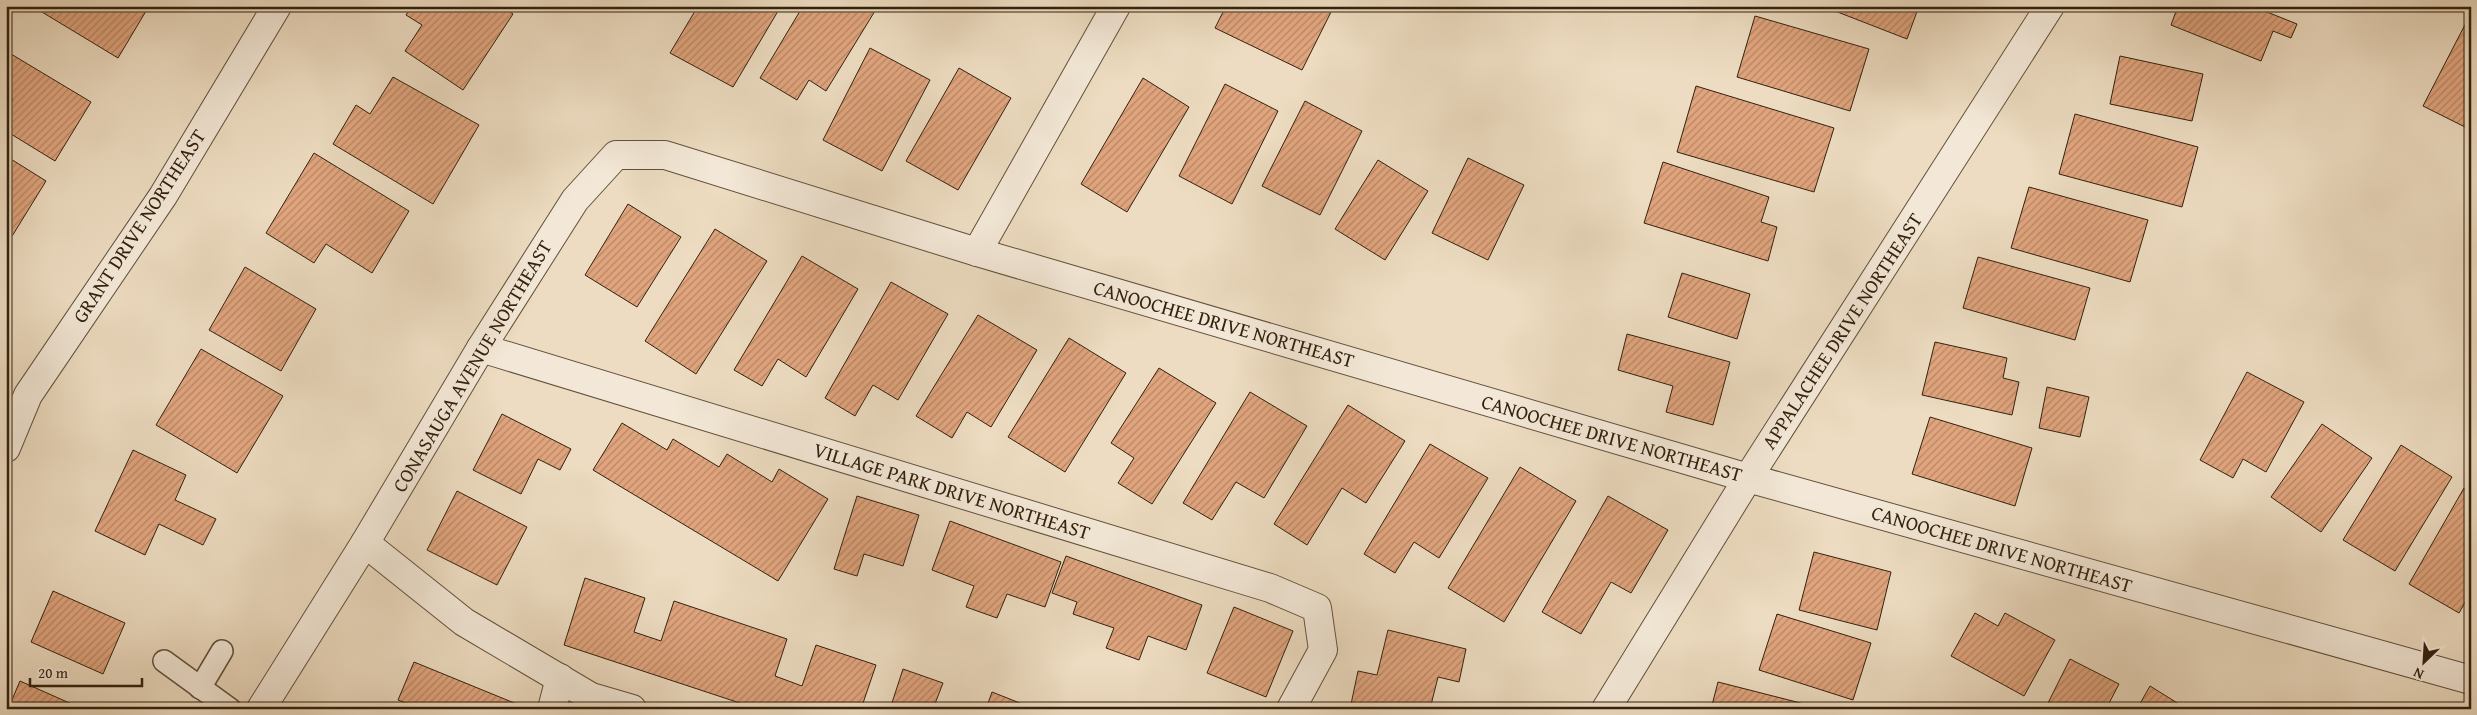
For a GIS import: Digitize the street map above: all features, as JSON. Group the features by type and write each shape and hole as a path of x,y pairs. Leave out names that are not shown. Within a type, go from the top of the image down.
{"street":[{"name":"GRANT DRIVE NORTHEAST","path":"6,448 28,395 162,196 277,6"},
{"path":"978,252 1116,6"},
{"name":"APPALACHEE DRIVE NORTHEAST","path":"1606,709 1748,478 2050,6"},
{"name":"CONASAUGA AVENUE NORTHEAST","path":"261,709 365,543 481,348 575,200 616,154 665,155 758,183"},
{"name":"CANOOCHEE DRIVE NORTHEAST","path":"758,183 978,252 1748,478 2471,680"},
{"name":"VILLAGE PARK DRIVE NORTHEAST","path":"481,348 1260,585 1316,608 1323,650 1291,709"},
{"path":"365,543 464,622 591,696 632,709"},
{"path":"552,709 560,678"}],"lane":[{"path":"200,688 222,651"},
{"path":"164,661 230,709"}],"building":[{"path":"32,6 149,6 118,58"},
{"path":"412,6 501,6 513,14 463,90 405,51 422,25 406,15"},
{"path":"698,6 781,6 733,87 670,53"},
{"path":"803,6 878,6 826,91 809,80 797,100 760,78"},
{"path":"1226,6 1334,6 1302,70 1215,28"},
{"path":"1822,6 1919,6 1907,39"},
{"path":"2178,6 2252,6 2297,24 2291,38 2273,31 2261,61 2171,25"},
{"path":"1755,16 1869,49 1850,111 1737,77"},
{"path":"2471,16 2471,130 2423,106"},
{"path":"870,48 930,80 882,171 823,140"},
{"path":"6,51 91,102 55,161 6,131 6,110 13,100 6,96"},
{"path":"2120,56 2203,74 2192,121 2110,104"},
{"path":"959,68 1011,98 958,190 906,161"},
{"path":"393,77 479,125 433,204 333,144 356,105 370,114"},
{"path":"1143,78 1189,107 1127,212 1081,184"},
{"path":"1225,84 1278,111 1232,204 1179,176"},
{"path":"1696,86 1834,128 1814,192 1677,152"},
{"path":"1305,101 1362,131 1320,215 1262,186"},
{"path":"2075,114 2198,147 2182,207 2059,174"},
{"path":"314,153 409,211 372,273 326,244 314,263 266,233"},
{"path":"6,156 46,181 6,246"},
{"path":"1468,158 1524,185 1488,260 1432,233"},
{"path":"1378,160 1428,191 1385,260 1335,229"},
{"path":"1663,162 1769,197 1761,222 1777,227 1768,261 1644,223"},
{"path":"2029,187 2148,220 2130,282 2011,248"},
{"path":"628,204 681,237 637,307 585,275"},
{"path":"715,229 767,261 696,374 645,341"},
{"path":"802,256 858,289 806,377 778,359 762,386 734,370"},
{"path":"1978,257 2090,288 2075,340 1963,308"},
{"path":"245,267 316,309 281,371 209,330"},
{"path":"1682,273 1750,294 1737,339 1668,317"},
{"path":"891,282 948,314 898,400 873,385 855,416 825,398"},
{"path":"978,315 1037,350 991,427 967,412 952,438 916,416"},
{"path":"1627,334 1730,362 1713,425 1666,412 1673,386 1618,370"},
{"path":"1069,338 1126,373 1065,472 1008,437"},
{"path":"1935,342 2007,358 2003,378 2019,382 2012,415 1922,395"},
{"path":"201,349 283,396 237,473 156,425"},
{"path":"1159,368 1216,403 1152,504 1118,483 1134,458 1111,443"},
{"path":"2247,372 2304,402 2266,472 2243,459 2233,478 2200,460"},
{"path":"2047,387 2089,397 2080,437 2039,428"},
{"path":"1250,392 1307,426 1264,498 1236,482 1212,520 1183,503"},
{"path":"1348,405 1405,441 1366,503 1342,488 1307,545 1274,524"},
{"path":"502,414 571,449 560,470 538,459 521,494 473,470"},
{"path":"1930,417 2032,448 2015,506 1912,474"},
{"path":"622,423 667,450 673,439 719,467 727,454 772,482 779,469 828,499 778,581 593,470"},
{"path":"2322,424 2372,458 2321,532 2271,497"},
{"path":"1430,444 1488,478 1439,558 1414,542 1395,573 1364,554"},
{"path":"2401,445 2452,477 2395,571 2343,540"},
{"path":"133,450 186,475 175,500 216,519 203,545 159,524 145,555 95,531"},
{"path":"1520,467 1576,501 1504,622 1448,588"},
{"path":"2464,488 2471,492 2471,592 2459,613 2409,584"},
{"path":"457,491 527,527 497,585 427,550"},
{"path":"857,496 919,515 903,566 864,554 857,576 834,569"},
{"path":"1608,496 1668,530 1631,593 1611,582 1581,634 1542,612"},
{"path":"950,521 1061,562 1045,607 1007,594 997,618 966,607 974,586 932,570"},
{"path":"1814,552 1891,572 1877,630 1799,610"},
{"path":"1066,556 1202,605 1186,650 1148,636 1139,660 1106,648 1114,628 1073,614 1077,602 1052,593"},
{"path":"585,578 645,598 634,632 661,641 674,601 787,639 775,676 802,686 816,645 876,665 861,709 758,709 564,645"},
{"path":"53,591 125,623 103,674 31,642"},
{"path":"1234,607 1293,631 1266,697 1207,673"},
{"path":"1975,613 1998,626 2005,613 2055,640 2024,696 1951,656"},
{"path":"1777,614 1871,643 1853,700 1759,670"},
{"path":"1388,630 1466,649 1459,682 1438,677 1430,709 1350,709 1358,671 1377,675"},
{"path":"2070,659 2119,684 2106,709 2045,709"},
{"path":"414,662 524,707 523,709 420,709 398,700"},
{"path":"903,669 943,683 933,709 890,709"},
{"path":"20,681 83,709 8,709"},
{"path":"1718,682 1824,709 1711,709"},
{"path":"2150,686 2187,709 2137,709"},
{"path":"992,692 1035,709 986,709"}]}
